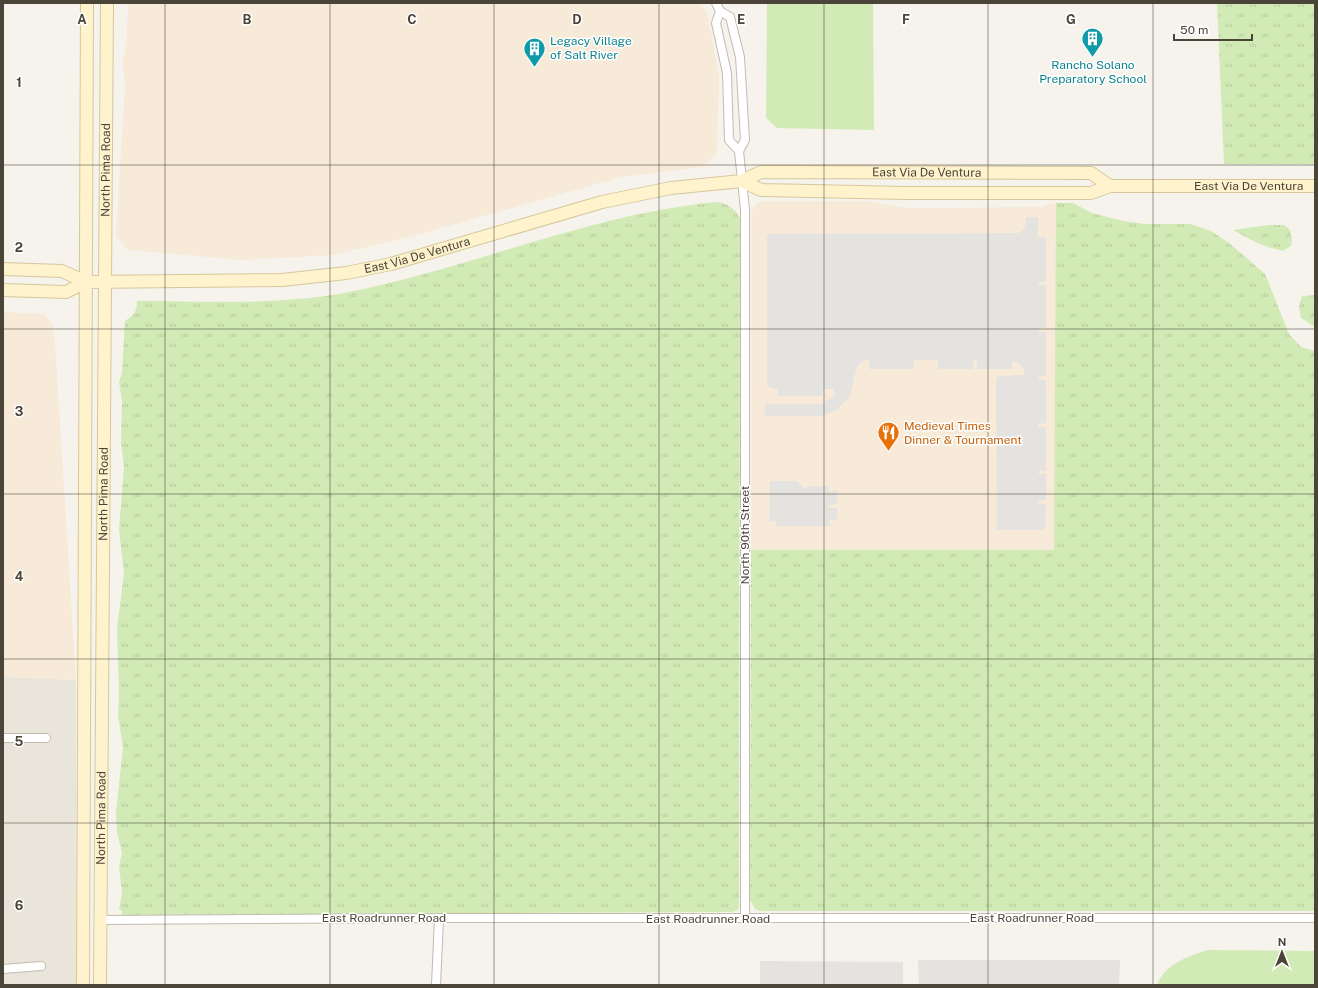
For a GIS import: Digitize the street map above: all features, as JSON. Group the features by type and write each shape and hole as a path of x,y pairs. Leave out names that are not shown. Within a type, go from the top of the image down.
{"main road":[{"name":"North Pima Road","path":"83,985 87,3"},
{"name":"North Pima Road","path":"100,985 107,3"},
{"name":"East Via De Ventura","path":"3,290 66,292 86,282 282,280 334,275 391,264 609,201 672,188 742,181 761,172 1091,173 1110,186"},
{"name":"East Via De Ventura","path":"742,181 761,190 906,193 1091,193 1110,186 1315,186"},
{"name":"East Via De Ventura","path":"3,269 62,271 86,282"}],"street":[{"name":"North 90th Street","path":"716,3 720,11 730,17 740,57 745,140 739,151 745,210 745,919"},
{"name":"North 90th Street","path":"720,11 716,23 727,73 729,140 739,151"},
{"path":"3,738 46,738"},
{"name":"East Roadrunner Road","path":"100,920 439,918 1315,918"},
{"path":"436,985 439,918"},
{"path":"3,969 41,966"}],"shaded area":[{"path":"128,3 699,3 707,11 719,77 717,153 703,167 622,177 413,236 333,255 242,260 128,250 116,236 125,85 123,63 127,36"},
{"path":"763,201 864,201 907,208 1043,207 1048,204 1056,203 1055,550 751,550 751,212 756,204"},
{"path":"1026,217 1038,217 1038,237 1046,238 1046,281 1038,282 1039,285 1046,285 1046,328 1038,329 1039,332 1046,332 1046,376 1039,376 1039,379 1046,380 1046,423 1038,424 1039,427 1046,427 1046,470 1038,471 1039,474 1046,474 1046,500 1038,501 1039,504 1046,504 1045,530 997,530 996,379 999,376 1025,375 1023,367 1015,361 1012,361 1012,369 977,369 977,361 974,360 973,369 938,369 938,360 914,360 913,369 869,369 869,360 864,361 860,363 856,370 850,396 836,411 820,416 765,416 765,404 820,404 832,398 835,393 833,389 823,389 822,396 778,396 778,389 770,388 767,385 768,234 1019,233 1025,228"},
{"path":"3,312 44,314 52,324 55,344 76,680 3,677"},
{"path":"770,481 797,481 805,489 808,486 828,486 829,491 837,491 837,504 829,505 829,508 837,508 837,520 829,520 831,526 776,526 777,522 769,521"},
{"path":"3,677 76,680 77,985 3,985"},
{"path":"918,960 1120,960 1119,985 919,985"},
{"path":"760,961 903,962 903,985 760,985"}],"green space":[{"path":"767,3 873,3 874,130 777,128 766,118"},
{"path":"1217,3 1315,3 1315,164 1224,164"},
{"path":"716,202 724,203 731,207 740,219 738,910 732,912 122,915 122,911 119,909 122,893 119,866 122,853 117,832 116,813 123,747 118,716 119,694 117,628 124,573 119,530 124,466 121,442 122,400 119,382 122,373 125,321 134,313 137,301 246,302 327,296 354,291 445,268 624,217 670,208"},
{"path":"1056,203 1073,203 1092,213 1123,221 1145,224 1191,224 1211,231 1229,243 1265,274 1289,334 1301,347 1315,351 1315,911 760,911 755,909 750,900 751,550 1054,550"},
{"path":"1269,225 1284,225 1290,230 1292,239 1291,246 1283,251 1257,243 1233,230"},
{"path":"1315,295 1315,327 1301,318 1299,307 1302,296"},
{"path":"1208,950 1314,951 1315,985 1157,985 1171,966 1185,958"}],"place":[{"name":"Rancho Solano Preparatory School","path":"1093,58"},
{"name":"Legacy Village of Salt River","path":"535,68"},
{"name":"Medieval Times Dinner & Tournament","path":"889,452"}]}
